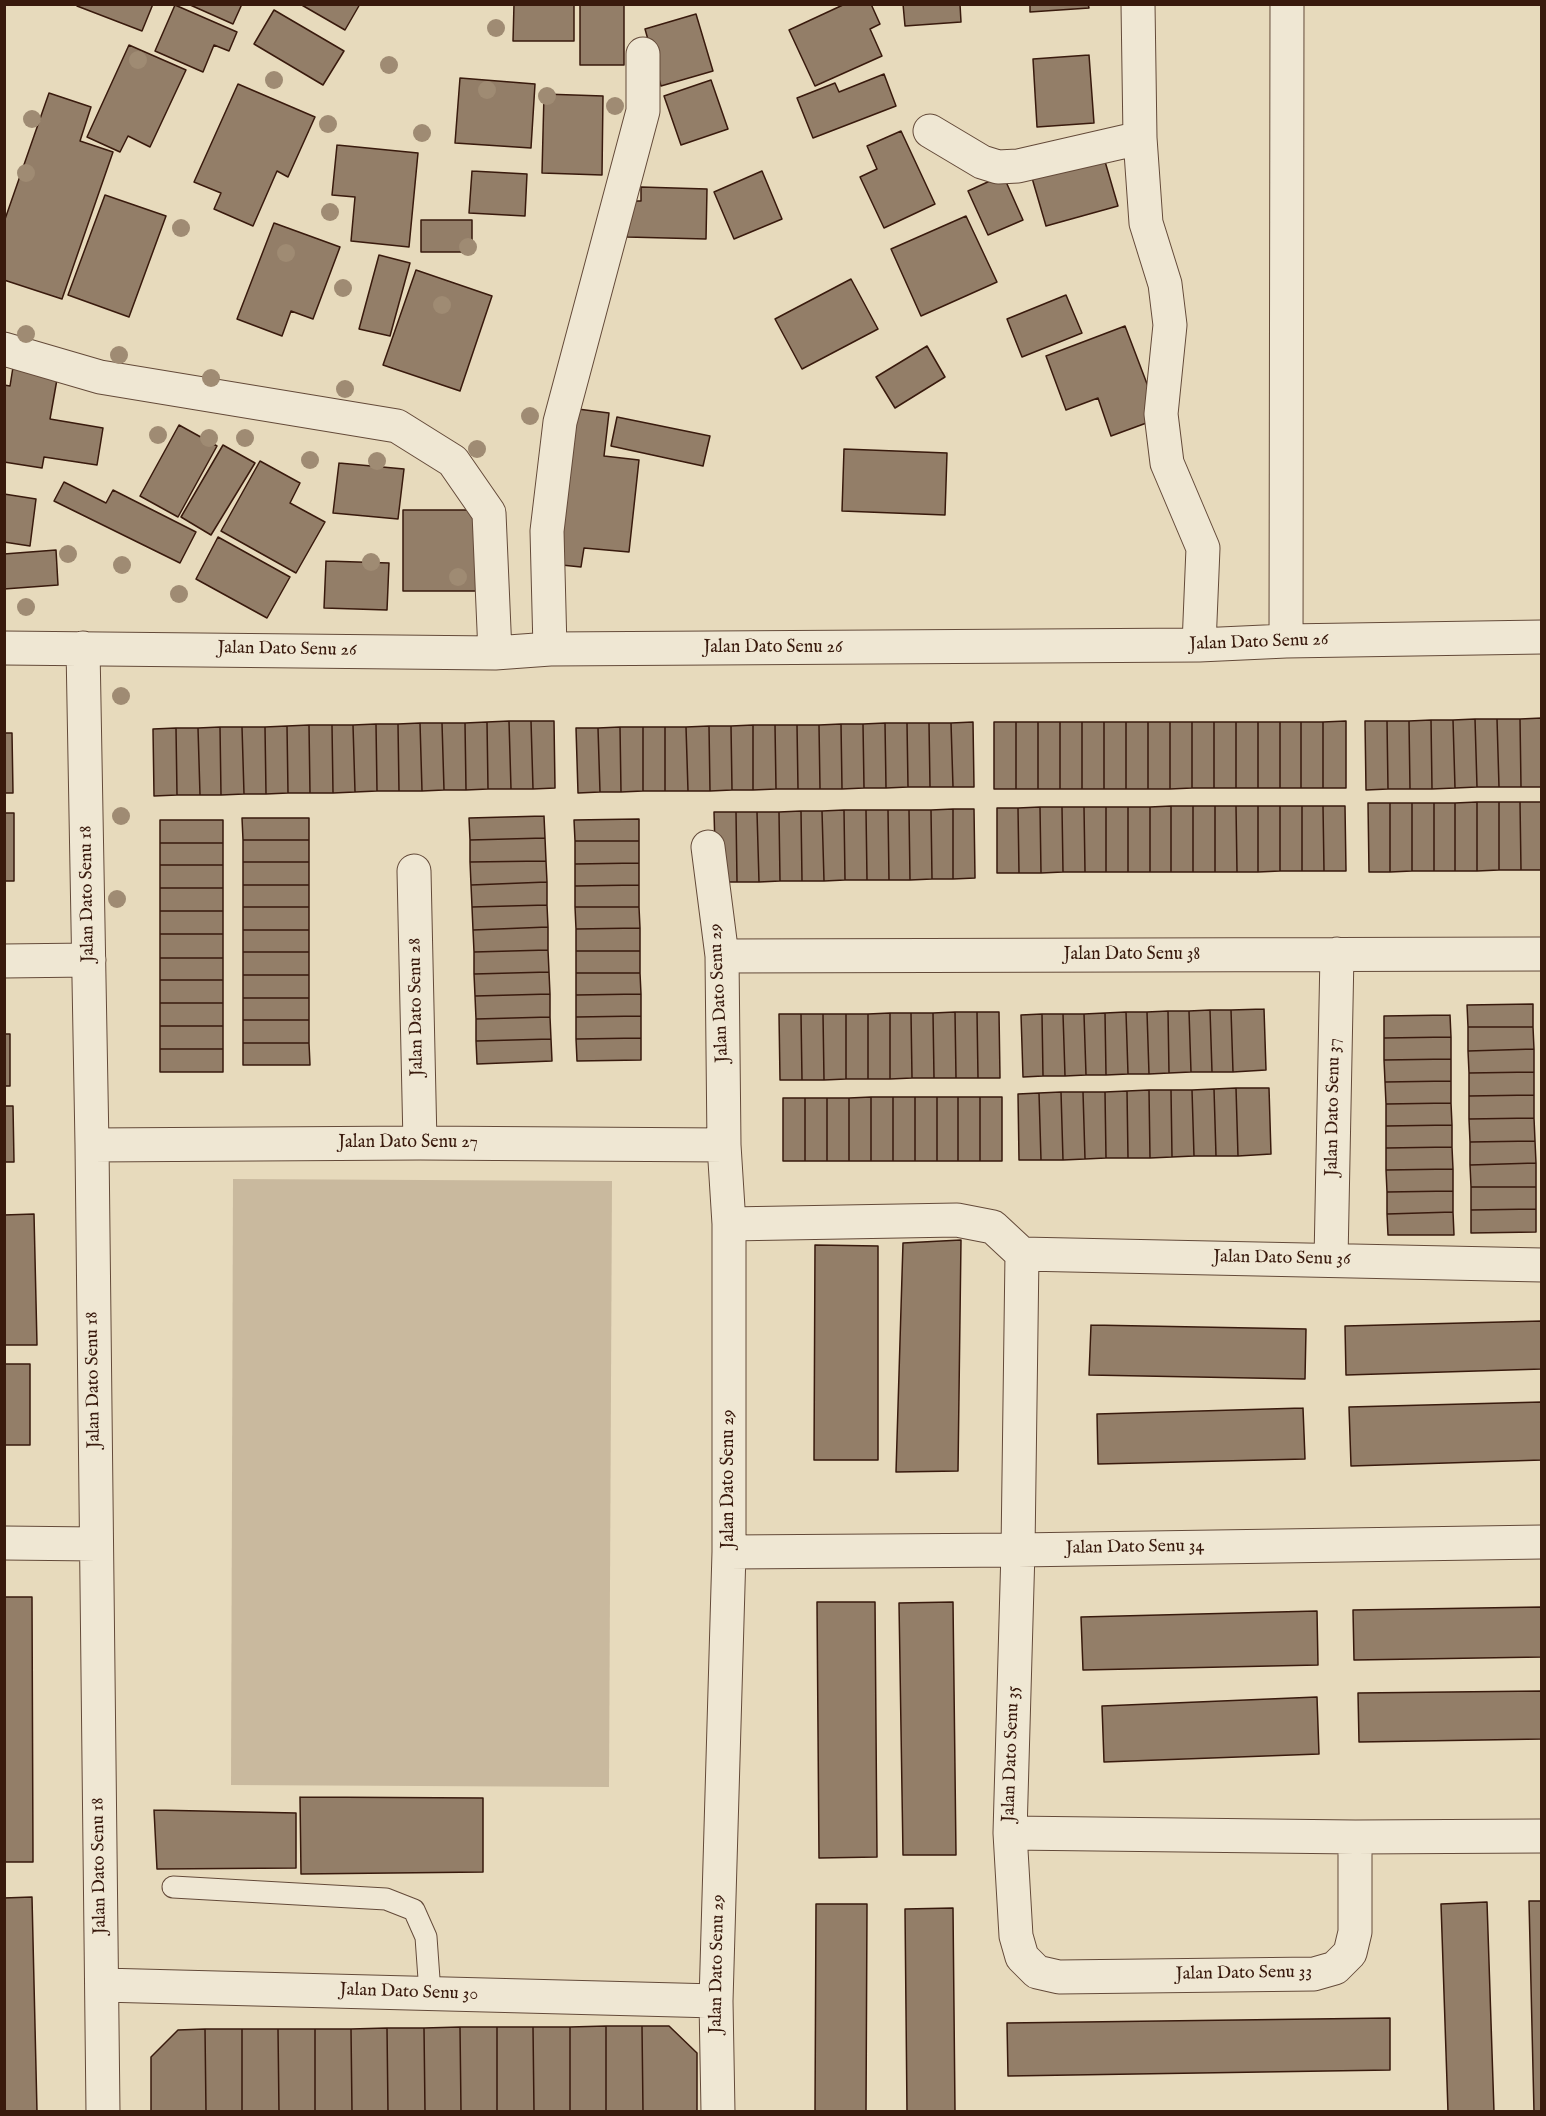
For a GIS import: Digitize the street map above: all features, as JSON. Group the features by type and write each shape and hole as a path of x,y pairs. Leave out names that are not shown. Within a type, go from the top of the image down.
{"street":[{"path":"1138,4 1140,138 1146,223 1165,284 1170,325 1161,414 1167,463 1203,548 1199,645"},
{"path":"1286,641 1287,4"},
{"path":"550,649 547,531 560,422 643,111 643,54"},
{"path":"930,130 982,162 998,167 1018,166 1140,138"},
{"path":"4,349 100,377 397,426 453,461 489,513 495,653"},
{"name":"Jalan Dato Senu 26","path":"4,648 495,653 550,649 1199,645 1286,641 1542,637"},
{"name":"Jalan Dato Senu 18","path":"83,648 92,1145 103,2112"},
{"name":"Jalan Dato Senu 29","path":"708,847 722,956 724,1145 729,1224 729,1552 716,2001 718,2112"},
{"name":"Jalan Dato Senu 28","path":"414,871 420,1143"},
{"name":"Jalan Dato Senu 37","path":"1331,1260 1337,954"},
{"name":"Jalan Dato Senu 38","path":"722,956 1542,954"},
{"path":"4,961 89,960"},
{"name":"Jalan Dato Senu 27","path":"92,1145 420,1143 724,1145"},
{"path":"729,1224 957,1220 993,1227 1022,1254 1018,1550"},
{"name":"Jalan Dato Senu 36","path":"1022,1254 1542,1265"},
{"name":"Jalan Dato Senu 34","path":"729,1552 1542,1542"},
{"path":"4,1544 96,1544"},
{"name":"Jalan Dato Senu 35","path":"1018,1550 1010,1833 1016,1936 1022,1957"},
{"path":"1010,1833 1354,1837 1542,1836"},
{"name":"Jalan Dato Senu 33","path":"1022,1957 1037,1972 1059,1977 1314,1974 1335,1968 1350,1953 1355,1932 1354,1837"},
{"name":"Jalan Dato Senu 30","path":"102,1984 716,2001"}],"lane":[{"path":"173,1887 386,1899 414,1910 426,1937 430,1993"}],"shaded area":[{"path":"233,1179 612,1181 609,1787 231,1785"}],"building":[{"path":"78,4 153,4 142,31 77,6"},
{"path":"188,4 242,4 233,24"},
{"path":"300,4 360,4 345,30"},
{"path":"514,4 574,4 574,41 513,41"},
{"path":"580,4 624,4 624,65 580,65"},
{"path":"845,4 871,4 880,24 870,29 882,56 815,86 789,30"},
{"path":"903,4 960,4 961,22 905,26"},
{"path":"1030,4 1088,4 1089,8 1030,12"},
{"path":"175,5 237,32 229,51 214,45 203,72 155,51"},
{"path":"274,10 344,51 323,85 254,44"},
{"path":"696,14 713,71 661,86 645,29"},
{"path":"129,45 186,70 150,147 128,136 120,152 87,137"},
{"path":"1089,55 1094,123 1037,127 1033,59"},
{"path":"884,74 896,106 813,138 797,98 835,83 839,92"},
{"path":"460,78 535,84 531,148 455,143"},
{"path":"711,80 728,129 681,145 664,96"},
{"path":"238,84 315,117 288,177 277,171 253,226 214,209 221,193 194,182"},
{"path":"49,93 91,107 80,141 113,152 62,299 4,280 4,222"},
{"path":"544,94 603,96 602,175 542,173"},
{"path":"901,131 935,204 884,228 860,177 877,169 867,146"},
{"path":"337,145 418,153 409,247 351,241 355,197 332,195"},
{"path":"1104,158 1118,206 1046,226 1032,178"},
{"path":"472,171 527,174 525,216 469,213"},
{"path":"762,171 782,219 734,239 714,192"},
{"path":"1003,175 1023,220 988,235 968,191"},
{"path":"641,187 707,189 706,239 627,237 628,201 641,201"},
{"path":"105,195 166,216 129,317 68,295"},
{"path":"966,216 997,282 921,316 891,249"},
{"path":"421,220 472,220 472,252 421,252"},
{"path":"274,223 340,247 313,319 291,311 282,336 237,319"},
{"path":"379,255 410,263 390,336 359,329"},
{"path":"416,270 492,296 460,391 383,365"},
{"path":"851,279 878,329 802,369 775,319"},
{"path":"1066,295 1082,333 1022,357 1007,319"},
{"path":"1125,326 1160,418 1111,436 1098,398 1066,410 1046,356"},
{"path":"927,346 945,377 895,408 876,377"},
{"path":"14,361 59,368 50,419 103,428 97,465 44,457 42,468 4,462 4,385 10,386"},
{"path":"570,408 609,413 604,456 639,460 629,552 584,548 581,567 552,564"},
{"path":"617,417 710,436 703,466 611,446"},
{"path":"179,425 217,446 178,517 140,496"},
{"path":"223,445 255,463 211,535 181,517"},
{"path":"844,449 947,453 945,515 842,511"},
{"path":"260,461 300,483 290,503 325,522 296,573 221,531"},
{"path":"339,463 404,469 398,519 333,513"},
{"path":"64,482 106,503 113,490 196,532 180,563 54,501"},
{"path":"4,494 36,499 30,546 4,542"},
{"path":"403,510 478,510 478,591 403,591"},
{"path":"218,537 290,577 267,618 196,579"},
{"path":"56,550 58,585 4,589 4,554"},
{"path":"326,561 389,563 387,610 324,608"},
{"path":"1542,718 1542,787 1521,787 1520,719"},
{"path":"1475,719 1497,719 1499,787 1477,787"},
{"path":"1475,719 1477,787 1455,788 1453,720"},
{"path":"1497,719 1520,719 1521,787 1499,787"},
{"path":"1431,720 1453,720 1455,788 1432,789"},
{"path":"1431,720 1432,789 1410,789 1409,721"},
{"path":"509,721 531,721 533,789 511,789"},
{"path":"509,721 511,789 488,789 487,722"},
{"path":"531,721 554,721 555,788 533,789"},
{"path":"1346,721 1346,788 1323,788 1323,722"},
{"path":"1365,721 1387,721 1388,789 1366,790"},
{"path":"1387,721 1409,721 1410,789 1388,789"},
{"path":"487,722 488,789 466,790 465,723"},
{"path":"973,722 974,787 953,787 951,723"},
{"path":"994,722 1016,722 1016,789 994,789"},
{"path":"1016,722 1038,722 1038,789 1016,789"},
{"path":"1038,722 1060,722 1060,789 1038,789"},
{"path":"1060,722 1082,722 1082,789 1060,789"},
{"path":"1082,722 1104,722 1104,789 1082,789"},
{"path":"1104,722 1126,722 1126,789 1104,789"},
{"path":"1126,722 1148,722 1148,789 1126,789"},
{"path":"1148,722 1170,722 1170,789 1148,789"},
{"path":"1170,722 1192,722 1192,788 1170,789"},
{"path":"1192,722 1214,722 1214,788 1192,788"},
{"path":"1214,722 1236,722 1236,788 1214,788"},
{"path":"1236,722 1258,722 1258,788 1236,788"},
{"path":"1258,722 1280,722 1280,788 1258,788"},
{"path":"1280,722 1301,722 1301,788 1280,788"},
{"path":"1301,722 1323,722 1323,788 1301,788"},
{"path":"420,723 442,723 444,790 422,791"},
{"path":"420,723 422,791 399,791 398,724"},
{"path":"442,723 465,723 466,790 444,790"},
{"path":"885,723 907,723 908,787 886,788"},
{"path":"885,723 886,788 864,788 863,724"},
{"path":"907,723 929,723 930,787 908,787"},
{"path":"929,723 951,723 953,787 930,787"},
{"path":"376,724 398,724 399,791 377,791"},
{"path":"376,724 377,791 355,792 353,725"},
{"path":"841,724 863,724 864,788 842,789"},
{"path":"841,724 842,789 820,789 819,725"},
{"path":"309,725 332,725 333,793 310,793"},
{"path":"309,725 310,793 288,793 287,726"},
{"path":"332,725 353,725 355,792 333,793"},
{"path":"753,725 775,725 776,789 753,790"},
{"path":"753,725 753,790 732,790 731,726"},
{"path":"775,725 797,725 798,789 776,789"},
{"path":"797,725 819,725 820,789 798,789"},
{"path":"287,726 288,793 266,794 265,727"},
{"path":"709,726 731,726 732,790 710,791"},
{"path":"709,726 710,791 688,791 686,727"},
{"path":"220,727 242,727 244,794 221,795"},
{"path":"220,727 221,795 200,795 198,728"},
{"path":"242,727 265,727 266,794 244,794"},
{"path":"620,727 643,727 643,791 621,792"},
{"path":"620,727 621,792 600,792 598,728"},
{"path":"643,727 665,727 665,791 643,791"},
{"path":"665,727 686,727 688,791 665,791"},
{"path":"176,728 177,795 154,796 153,729"},
{"path":"176,728 198,728 200,795 177,795"},
{"path":"576,728 598,728 600,792 578,793"},
{"path":"4,733 12,733 13,793 4,793"},
{"path":"1477,802 1499,802 1499,870 1477,871"},
{"path":"1477,802 1477,871 1455,871 1455,803"},
{"path":"1499,802 1520,802 1521,870 1499,870"},
{"path":"1520,802 1542,802 1542,870 1521,870"},
{"path":"1368,803 1390,803 1390,872 1369,872"},
{"path":"1390,803 1412,803 1412,871 1390,872"},
{"path":"1412,803 1434,803 1434,871 1412,871"},
{"path":"1434,803 1455,803 1455,871 1434,871"},
{"path":"1171,806 1193,806 1193,872 1171,872"},
{"path":"1171,806 1171,872 1150,872 1150,807"},
{"path":"1193,806 1215,806 1215,872 1193,872"},
{"path":"1215,806 1236,806 1237,872 1215,872"},
{"path":"1236,806 1258,806 1258,872 1237,872"},
{"path":"1258,806 1280,806 1280,871 1258,872"},
{"path":"1280,806 1302,806 1302,871 1280,871"},
{"path":"1302,806 1323,806 1324,871 1302,871"},
{"path":"1323,806 1345,806 1346,871 1324,871"},
{"path":"1040,807 1062,807 1063,872 1041,873"},
{"path":"1040,807 1041,873 1019,873 1018,808"},
{"path":"1062,807 1084,807 1085,872 1063,872"},
{"path":"1084,807 1106,807 1106,872 1085,872"},
{"path":"1106,807 1128,807 1128,872 1106,872"},
{"path":"1128,807 1150,807 1150,872 1128,872"},
{"path":"997,808 1018,808 1019,873 997,873"},
{"path":"953,809 974,809 975,878 953,879"},
{"path":"953,809 953,879 932,879 931,810"},
{"path":"844,810 845,880 824,881 822,811"},
{"path":"844,810 866,810 867,880 845,880"},
{"path":"866,810 888,810 889,880 867,880"},
{"path":"888,810 909,810 910,880 889,880"},
{"path":"909,810 931,810 932,879 910,880"},
{"path":"801,811 802,881 780,881 779,812"},
{"path":"801,811 822,811 824,881 802,881"},
{"path":"714,812 736,812 737,882 716,882"},
{"path":"736,812 757,812 759,882 737,882"},
{"path":"757,812 779,812 780,881 759,882"},
{"path":"4,813 14,813 14,881 4,881"},
{"path":"544,816 545,838 470,840 469,818"},
{"path":"242,818 309,818 309,840 243,840"},
{"path":"639,819 639,841 575,841 574,820"},
{"path":"160,820 223,820 223,843 160,843"},
{"path":"545,838 546,861 470,862 470,840"},
{"path":"243,840 309,840 309,862 243,862"},
{"path":"575,841 639,841 639,863 575,864"},
{"path":"160,843 223,843 223,865 160,865"},
{"path":"546,861 547,882 471,885 470,862"},
{"path":"243,862 309,862 309,885 243,885"},
{"path":"639,863 639,885 575,886 575,864"},
{"path":"160,865 223,865 223,888 160,888"},
{"path":"547,882 547,905 472,907 471,885"},
{"path":"243,885 309,885 309,907 243,907"},
{"path":"639,885 639,907 575,907 575,886"},
{"path":"160,888 223,888 223,911 160,911"},
{"path":"547,905 548,927 473,930 472,907"},
{"path":"243,907 309,907 309,930 243,930"},
{"path":"575,907 639,907 640,928 576,929"},
{"path":"160,911 223,911 223,934 160,934"},
{"path":"548,927 548,950 474,952 473,930"},
{"path":"640,928 640,951 576,951 576,929"},
{"path":"243,930 309,930 309,952 243,952"},
{"path":"160,934 223,934 223,958 160,958"},
{"path":"548,950 549,972 474,974 474,952"},
{"path":"576,951 640,951 640,973 576,973"},
{"path":"243,952 309,952 309,975 243,975"},
{"path":"160,958 223,958 223,980 160,980"},
{"path":"549,972 550,994 475,996 474,974"},
{"path":"576,973 640,973 641,994 576,995"},
{"path":"243,975 309,975 309,998 243,998"},
{"path":"160,980 223,980 223,1003 160,1003"},
{"path":"550,994 550,1017 476,1019 475,996"},
{"path":"641,994 641,1016 576,1017 576,995"},
{"path":"243,998 309,998 309,1020 243,1020"},
{"path":"160,1003 223,1003 223,1026 160,1026"},
{"path":"1533,1004 1533,1027 1468,1027 1467,1005"},
{"path":"1264,1009 1266,1070 1233,1072 1231,1010"},
{"path":"1210,1010 1231,1010 1233,1072 1212,1072"},
{"path":"1210,1010 1212,1072 1191,1072 1189,1011"},
{"path":"1168,1011 1189,1011 1191,1072 1169,1073"},
{"path":"1168,1011 1169,1073 1149,1074 1147,1012"},
{"path":"955,1012 977,1012 978,1078 956,1078"},
{"path":"955,1012 956,1078 934,1078 933,1013"},
{"path":"977,1012 999,1012 1000,1078 978,1078"},
{"path":"1126,1012 1147,1012 1149,1074 1128,1074"},
{"path":"1126,1012 1128,1074 1106,1075 1105,1013"},
{"path":"890,1013 911,1013 912,1078 890,1079"},
{"path":"890,1013 890,1079 868,1079 868,1014"},
{"path":"911,1013 933,1013 934,1078 912,1078"},
{"path":"1105,1013 1106,1075 1086,1075 1084,1014"},
{"path":"779,1014 801,1014 802,1080 780,1080"},
{"path":"801,1014 823,1014 824,1080 802,1080"},
{"path":"823,1014 846,1014 846,1079 824,1080"},
{"path":"846,1014 868,1014 868,1079 846,1079"},
{"path":"1042,1014 1043,1076 1023,1077 1021,1015"},
{"path":"1042,1014 1063,1014 1065,1076 1043,1076"},
{"path":"1063,1014 1084,1014 1086,1075 1065,1076"},
{"path":"1450,1015 1451,1037 1384,1038 1384,1016"},
{"path":"641,1016 641,1038 576,1039 576,1017"},
{"path":"550,1017 551,1039 476,1041 476,1019"},
{"path":"243,1020 309,1020 309,1043 243,1043"},
{"path":"160,1026 223,1026 223,1049 160,1049"},
{"path":"1468,1027 1533,1027 1534,1049 1468,1051"},
{"path":"4,1034 10,1034 10,1086 4,1086"},
{"path":"1451,1037 1451,1059 1384,1060 1384,1038"},
{"path":"641,1038 641,1060 577,1061 576,1039"},
{"path":"551,1039 552,1061 477,1064 476,1041"},
{"path":"243,1043 309,1043 310,1065 243,1065"},
{"path":"160,1049 223,1049 223,1072 160,1072"},
{"path":"1534,1049 1534,1072 1469,1073 1468,1051"},
{"path":"1451,1059 1451,1081 1385,1082 1384,1060"},
{"path":"1534,1072 1534,1095 1469,1096 1469,1073"},
{"path":"1451,1081 1451,1103 1386,1104 1385,1082"},
{"path":"1236,1088 1269,1088 1271,1154 1238,1156"},
{"path":"1236,1088 1238,1156 1216,1156 1214,1089"},
{"path":"1214,1089 1216,1156 1194,1156 1192,1090"},
{"path":"1149,1090 1171,1090 1172,1157 1150,1158"},
{"path":"1149,1090 1150,1158 1128,1158 1127,1091"},
{"path":"1171,1090 1192,1090 1194,1156 1172,1157"},
{"path":"1127,1091 1128,1158 1106,1158 1105,1092"},
{"path":"1061,1092 1083,1092 1085,1159 1063,1160"},
{"path":"1061,1092 1063,1160 1041,1160 1039,1093"},
{"path":"1083,1092 1105,1092 1106,1158 1085,1159"},
{"path":"1039,1093 1041,1160 1019,1160 1018,1094"},
{"path":"1534,1095 1534,1118 1469,1119 1469,1096"},
{"path":"871,1097 893,1097 893,1161 871,1161"},
{"path":"871,1097 871,1161 849,1161 849,1098"},
{"path":"893,1097 915,1097 915,1161 893,1161"},
{"path":"915,1097 937,1097 937,1161 915,1161"},
{"path":"937,1097 958,1097 958,1161 937,1161"},
{"path":"958,1097 980,1097 980,1161 958,1161"},
{"path":"980,1097 1002,1097 1002,1161 980,1161"},
{"path":"783,1098 805,1098 805,1161 783,1161"},
{"path":"805,1098 827,1098 827,1161 805,1161"},
{"path":"827,1098 849,1098 849,1161 827,1161"},
{"path":"1451,1103 1452,1125 1386,1126 1386,1104"},
{"path":"4,1106 13,1106 14,1162 4,1162"},
{"path":"1534,1118 1535,1141 1470,1142 1469,1119"},
{"path":"1452,1125 1452,1147 1386,1148 1386,1126"},
{"path":"1535,1141 1536,1163 1470,1165 1470,1142"},
{"path":"1452,1147 1453,1169 1386,1170 1386,1148"},
{"path":"1536,1163 1536,1187 1471,1187 1470,1165"},
{"path":"1453,1169 1453,1191 1387,1192 1386,1170"},
{"path":"1471,1187 1536,1187 1536,1209 1471,1210"},
{"path":"1453,1191 1453,1212 1387,1214 1387,1192"},
{"path":"1536,1209 1536,1232 1471,1233 1471,1210"},
{"path":"1453,1212 1454,1235 1388,1235 1387,1214"},
{"path":"34,1214 37,1345 4,1345 4,1215"},
{"path":"961,1240 958,1471 896,1472 903,1243"},
{"path":"815,1245 878,1246 878,1460 814,1460"},
{"path":"1542,1321 1542,1369 1346,1375 1345,1326"},
{"path":"1091,1325 1306,1329 1305,1379 1089,1375"},
{"path":"4,1364 30,1364 30,1445 4,1445"},
{"path":"1542,1402 1542,1460 1351,1466 1349,1407"},
{"path":"1303,1408 1305,1459 1098,1464 1097,1414"},
{"path":"4,1597 32,1597 33,1862 4,1862"},
{"path":"817,1602 875,1602 877,1857 819,1858"},
{"path":"953,1602 956,1855 903,1855 899,1603"},
{"path":"1542,1607 1542,1657 1354,1660 1353,1610"},
{"path":"1317,1611 1318,1665 1083,1670 1081,1617"},
{"path":"1542,1691 1542,1739 1359,1742 1358,1693"},
{"path":"1317,1697 1319,1754 1104,1762 1102,1706"},
{"path":"300,1797 483,1798 483,1872 301,1874"},
{"path":"154,1810 296,1813 296,1868 157,1869"},
{"path":"32,1897 37,2112 4,2112 4,1898"},
{"path":"1529,1901 1542,1901 1542,2112 1534,2112"},
{"path":"1487,1902 1494,2112 1448,2112 1441,1904"},
{"path":"816,1904 867,1904 866,2112 815,2112"},
{"path":"953,1908 955,2112 907,2112 905,1909"},
{"path":"1390,2018 1390,2070 1008,2076 1007,2023"},
{"path":"606,2026 642,2026 643,2112 606,2112"},
{"path":"606,2026 606,2112 570,2112 570,2027"},
{"path":"642,2026 669,2026 697,2053 697,2112 643,2112"},
{"path":"460,2027 461,2112 425,2112 424,2028"},
{"path":"460,2027 497,2027 497,2112 461,2112"},
{"path":"497,2027 533,2027 534,2112 497,2112"},
{"path":"533,2027 570,2027 570,2112 534,2112"},
{"path":"387,2028 388,2112 352,2112 351,2029"},
{"path":"387,2028 424,2028 425,2112 388,2112"},
{"path":"205,2029 206,2112 151,2112 151,2057 178,2030"},
{"path":"205,2029 242,2029 242,2112 206,2112"},
{"path":"242,2029 278,2029 279,2112 242,2112"},
{"path":"278,2029 315,2029 315,2112 279,2112"},
{"path":"315,2029 351,2029 352,2112 315,2112"}]}
